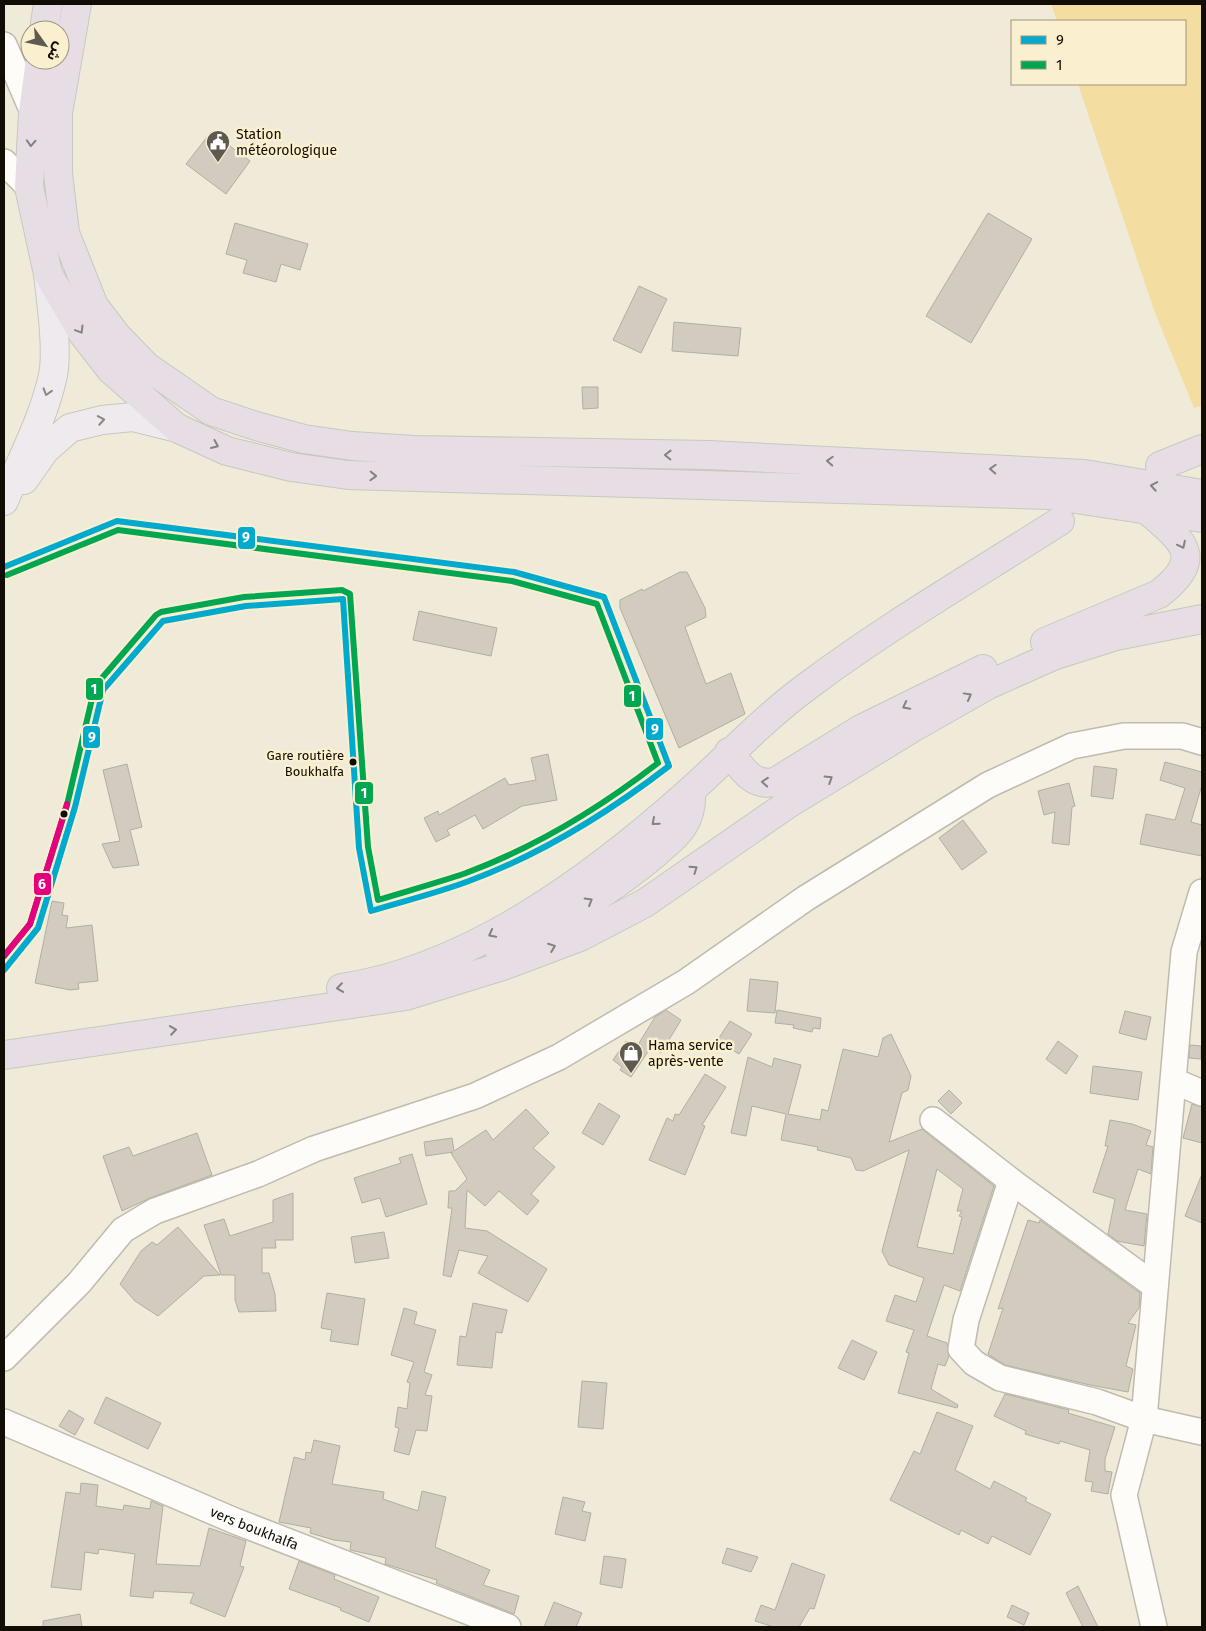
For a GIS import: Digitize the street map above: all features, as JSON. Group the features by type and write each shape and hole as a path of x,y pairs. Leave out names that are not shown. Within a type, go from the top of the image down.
{"highway":[{"path":"46,20 48,4"},
{"path":"77,4 58,113 58,173 65,233 94,306 117,336 146,366 211,411 304,439 352,446 414,450 709,455 1085,474 1202,494"},
{"path":"39,70 33,112 29,187 48,274 83,334 111,370 177,428 227,451 291,467 348,475 1049,495 1202,518"},
{"path":"1160,466 1202,449"},
{"path":"729,752 753,780 768,784 776,782 861,729 936,691 995,663 1159,594 1173,583 1183,570 1186,556 1184,546 1148,511"},
{"path":"4,1037 365,985 445,958 505,927 558,895 625,848 691,790 729,752 808,685 905,616 968,580 1060,521"},
{"path":"4,1055 406,996 503,966 580,937 645,903 788,804 914,727 988,685 1053,656 1116,636 1202,619"},
{"path":"406,996 478,963 542,929 595,898 638,868 671,841 683,826 690,808 691,790"}],"main road":[{"path":"4,500 40,415 53,373 53,327 48,274"},
{"path":"4,507 46,450 70,428 102,420 133,417 177,428"}],"street":[{"path":"4,44 33,112"},
{"path":"4,162 29,187"},
{"path":"4,1358 79,1283 123,1230 155,1211 258,1174 314,1149 475,1096 559,1057 686,982 806,898 988,785 1072,746 1124,736 1182,736 1202,742"},
{"path":"1154,1627 1124,1495 1144,1419 1184,952 1202,892"},
{"path":"1174,1082 1202,1093"},
{"path":"934,1120 1011,1181 1155,1286"},
{"path":"1011,1181 966,1320 960,1349 974,1363 1000,1378 1097,1402 1144,1419 1202,1432"},
{"name":"vers boukhalfa","path":"4,1422 235,1521 508,1627"}],"shaded area":[{"path":"1051,4 1202,4 1202,406 1194,408 1154,310 1078,85 1186,85 1186,20 1057,20"}],"building":[{"name":"Station météorologique","path":"211,132 250,161 226,194 186,164"},
{"path":"988,213 1032,239 971,343 926,316"},
{"path":"235,223 308,244 300,270 281,264 276,282 243,273 247,260 226,254"},
{"path":"639,286 667,299 641,353 613,340"},
{"path":"674,322 741,328 738,356 672,351"},
{"path":"582,387 598,387 598,408 583,409"},
{"path":"680,572 687,572 705,608 706,617 685,627 706,684 731,673 745,714 679,748 620,608 620,600 642,589 643,591"},
{"path":"419,611 497,628 491,656 413,640"},
{"path":"548,754 557,800 522,806 483,829 475,815 447,830 450,835 436,842 424,818 438,811 439,815 505,778 509,785 536,780 531,758"},
{"path":"1165,762 1202,772 1202,785 1191,822 1202,825 1202,856 1140,844 1146,814 1175,820 1185,788 1160,780"},
{"path":"127,764 142,827 130,830 139,865 113,868 102,844 120,841 103,770"},
{"path":"1094,766 1117,769 1113,799 1091,796"},
{"path":"1069,783 1075,806 1072,807 1069,845 1052,843 1055,812 1044,815 1038,791"},
{"path":"963,820 987,852 962,870 939,838"},
{"path":"52,901 64,903 62,915 68,916 66,928 92,925 98,981 78,983 79,989 70,990 35,983"},
{"path":"750,979 778,982 775,1013 747,1011"},
{"path":"666,1010 681,1020 661,1053 651,1047 631,1077 620,1070 622,1067 613,1060 626,1041 636,1048 655,1017"},
{"path":"777,1010 821,1018 820,1029 813,1028 812,1032 793,1028 794,1025 775,1023"},
{"path":"1125,1011 1151,1017 1146,1040 1119,1033"},
{"path":"730,1021 752,1034 739,1054 717,1041"},
{"path":"891,1034 911,1076 908,1090 902,1093 889,1142 922,1129 994,1186 960,1291 944,1285 927,1336 947,1343 949,1356 945,1366 938,1364 931,1389 958,1405 957,1408 898,1393 909,1353 906,1352 914,1330 886,1321 895,1295 916,1302 924,1278 889,1265 882,1251 909,1150 863,1171 856,1170 851,1158 817,1150 818,1147 781,1140 786,1114 752,1106 746,1136 731,1133 748,1057 772,1067 774,1058 801,1065 788,1114 820,1120 822,1109 828,1111 843,1049 878,1057 883,1038","holes":["937,1169 963,1189 957,1211 962,1211 959,1216 962,1217 953,1254 917,1247"]},
{"path":"1058,1041 1078,1056 1066,1074 1046,1059"},
{"path":"1190,1045 1201,1046 1201,1059 1189,1058"},
{"path":"1093,1066 1142,1072 1138,1100 1090,1093"},
{"path":"705,1074 726,1087 702,1125 705,1126 685,1175 649,1160 667,1118 673,1121 675,1114 679,1115"},
{"path":"949,1090 962,1103 951,1114 938,1101"},
{"path":"599,1103 620,1116 603,1145 582,1133"},
{"path":"1192,1104 1202,1107 1202,1143 1183,1138"},
{"path":"526,1109 549,1133 533,1148 555,1167 531,1194 539,1201 527,1215 499,1191 485,1206 467,1190 465,1228 487,1231 547,1269 528,1302 478,1273 488,1256 459,1250 451,1277 443,1275 452,1208 448,1208 449,1191 455,1191 467,1179 451,1153 453,1152 426,1156 424,1142 452,1138 454,1151 486,1130 493,1140"},
{"path":"1110,1120 1132,1124 1151,1131 1146,1145 1153,1147 1151,1174 1138,1169 1125,1210 1147,1214 1144,1246 1117,1241 1108,1234 1115,1199 1093,1192 1108,1146 1105,1146"},
{"path":"197,1133 212,1175 150,1198 122,1211 103,1156 129,1147 133,1156"},
{"path":"412,1154 427,1204 386,1217 380,1198 362,1203 354,1178 401,1163 399,1158"},
{"path":"1202,1174 1202,1223 1185,1216"},
{"path":"293,1193 293,1240 275,1240 276,1248 262,1248 262,1273 269,1273 275,1294 276,1311 239,1312 235,1300 235,1275 221,1275 204,1225 224,1219 230,1236 273,1222 273,1200"},
{"path":"1028,1220 1039,1223 1040,1220 1140,1293 1139,1308 1128,1323 1136,1325 1126,1366 1133,1369 1128,1392 1005,1365 988,1354 1003,1308 998,1309"},
{"path":"178,1227 220,1275 204,1276 158,1316 135,1301 120,1284 141,1251 152,1242 157,1245"},
{"path":"384,1232 389,1258 355,1263 351,1237"},
{"path":"327,1293 365,1299 358,1345 330,1341 332,1330 321,1328"},
{"path":"473,1303 507,1310 502,1333 496,1332 492,1368 457,1365 460,1336 466,1337"},
{"path":"404,1308 417,1312 414,1324 436,1330 424,1372 432,1375 425,1395 432,1396 427,1431 416,1430 409,1455 394,1451 399,1428 395,1427 398,1407 407,1409 410,1383 407,1382 414,1362 391,1355"},
{"path":"852,1340 877,1352 864,1380 838,1368"},
{"path":"582,1381 607,1383 603,1429 578,1427"},
{"path":"1005,1394 1069,1410 1068,1413 1115,1427 1105,1459 1105,1471 1112,1472 1108,1494 1091,1491 1093,1482 1085,1481 1090,1450 1060,1441 1059,1444 1025,1434 1026,1431 994,1416"},
{"path":"106,1397 161,1423 148,1449 94,1423"},
{"path":"69,1410 84,1419 75,1435 59,1426"},
{"path":"937,1412 973,1426 955,1470 990,1489 994,1481 1027,1498 1025,1501 1051,1514 1030,1555 992,1536 988,1544 961,1530 959,1535 890,1500 914,1451 920,1454"},
{"path":"314,1440 340,1446 332,1484 384,1492 383,1499 418,1511 422,1491 446,1497 435,1547 490,1570 483,1585 519,1596 514,1614 436,1583 437,1580 385,1564 386,1558 350,1550 351,1542 334,1540 310,1533 311,1528 279,1522 294,1457 305,1460 306,1452 311,1453"},
{"path":"81,1483 98,1485 96,1506 123,1510 124,1505 150,1509 151,1501 163,1506 156,1564 200,1566 209,1528 246,1541 240,1566 244,1567 225,1617 190,1603 194,1593 154,1591 153,1598 130,1596 135,1554 99,1549 98,1554 85,1552 81,1590 51,1587 66,1492 80,1494"},
{"path":"563,1497 585,1502 582,1511 591,1513 585,1541 555,1534"},
{"path":"727,1548 758,1557 751,1572 722,1563"},
{"path":"604,1556 626,1559 622,1588 600,1584"},
{"path":"299,1561 335,1575 334,1579 379,1597 369,1622 340,1610 341,1608 289,1589"},
{"path":"792,1563 825,1575 814,1609 810,1608 799,1627 774,1627 755,1621 761,1605 775,1610"},
{"path":"1078,1586 1098,1627 1083,1627 1066,1593"},
{"path":"554,1602 582,1613 576,1627 544,1627"},
{"path":"1012,1605 1029,1613 1024,1625 1007,1617"},
{"path":"80,1614 82,1627 43,1627 43,1621"}],"transit line":[{"name":"9","path":"4,567 117,521 514,572 604,597 669,766 598,816 574,831 522,858 457,885 371,911 359,848 343,599 246,606 163,621 103,690 75,807 38,928 4,970"},
{"name":"1","path":"4,956 30,924 67,805 95,686 156,615 161,612 244,597 342,590 350,594 368,847 378,900 466,873 542,839 613,796 658,763 597,604 512,581 118,530 7,575"},
{"name":"6","path":"4,956 30,924 67,804"}],"place":[{"name":"Station météorologique","path":"218,163"},
{"name":"Gare routière Boukhalfa","path":"353,762"},
{"name":"Hama service après-vente","path":"631,1074"}]}
